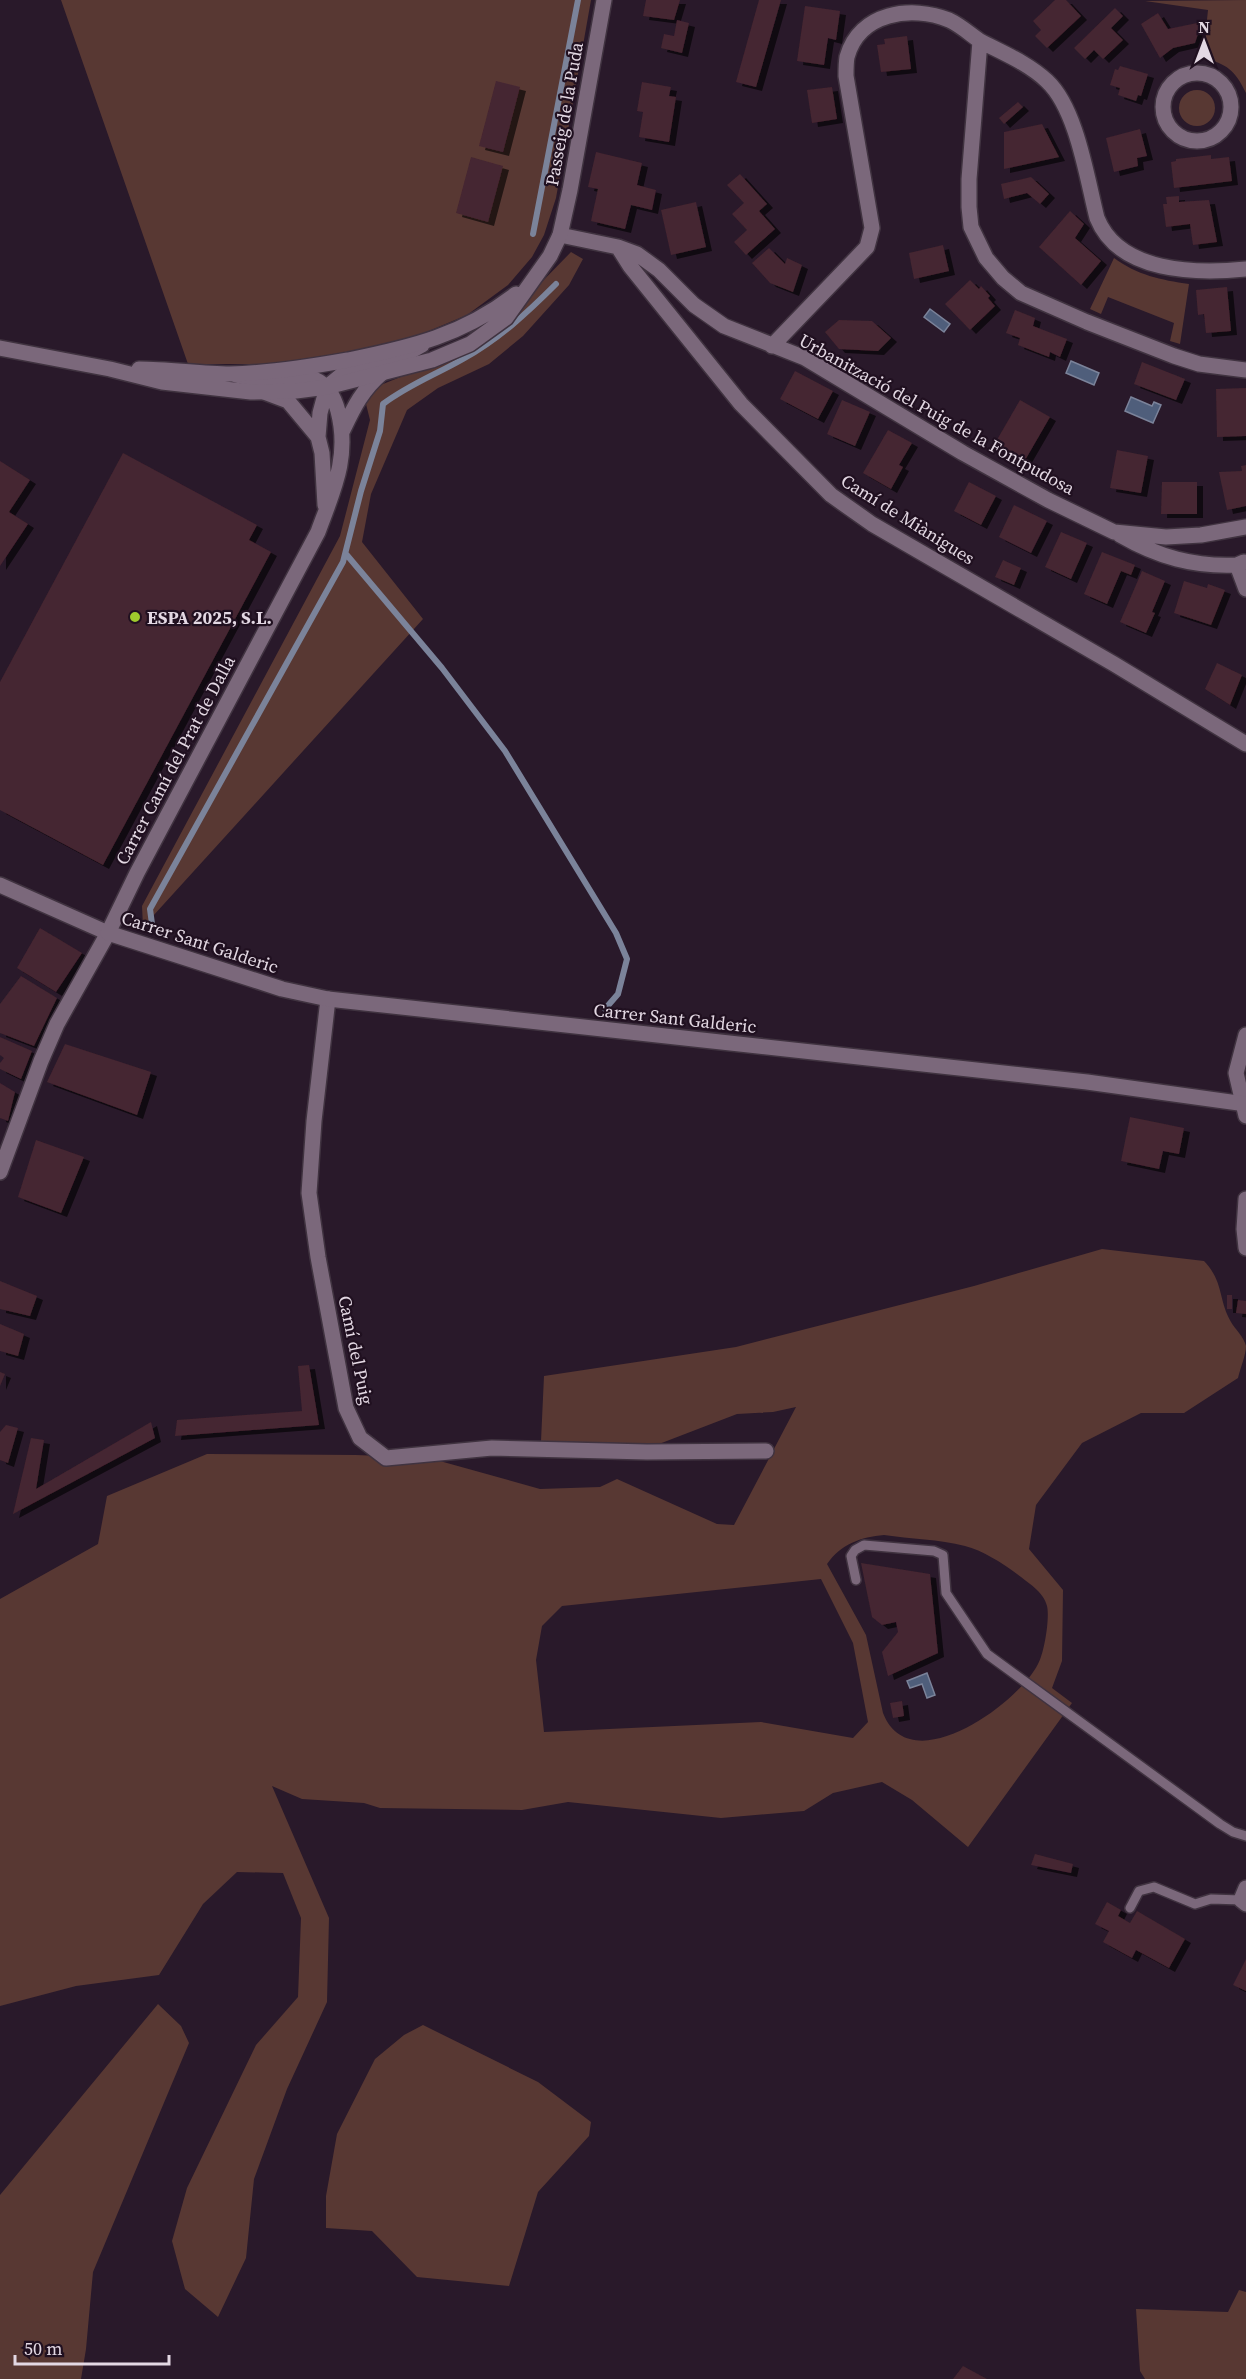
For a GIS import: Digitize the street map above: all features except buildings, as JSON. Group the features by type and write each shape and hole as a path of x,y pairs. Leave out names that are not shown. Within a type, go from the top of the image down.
{"street":[{"name":"Passeig de la Puda","path":"110,369 162,382 251,392 296,391 327,387 432,360 470,344 506,318 550,256 560,235 604,0"},
{"name":"Urbanització del Puig de la Fontpudosa","path":"772,346 867,248 872,228 846,76 847,57 854,41 865,29 878,20 898,13 917,12 952,22 980,41 1032,68 1059,95 1076,135 1097,218 1101,228 1120,250 1150,263 1173,267 1226,271 1246,268"},
{"path":"980,41 969,179 969,207 971,227 986,258 1003,278 1021,292 1087,322 1199,364 1246,370"},
{"path":"1207,73 1225,86 1239,108 1215,136 1193,141 1172,131 1166,121 1163,99 1175,80 1185,74 1207,73"},
{"name":"Urbanització del Puig de la Fontpudosa","path":"560,235 637,254 660,270 694,305 724,326 805,358 963,453 1048,500 1136,544 1170,559 1216,566 1242,563 1246,589"},
{"name":"Camí de Miànigues","path":"618,248 741,404 831,495 872,524 1114,664 1246,744"},
{"path":"326,509 322,453 318,437 320,413 327,387 345,372 397,359 427,342 496,310 531,284"},
{"path":"0,348 110,369 230,374 328,364 427,342"},
{"path":"230,374 257,380 312,378 327,387 335,400 343,430"},
{"path":"343,430 357,400 382,374"},
{"path":"264,392 288,401 318,437"},
{"name":"Carrer Camí del Prat de Dalla","path":"0,1172 57,1024 108,933 142,863 318,532 337,482 343,447 343,430"},
{"name":"Urbanització del Puig de la Fontpudosa","path":"1114,532 1166,537 1201,535 1246,528"},
{"name":"Carrer Sant Galderic","path":"0,885 108,933 271,985 328,999 1075,1080 1244,1107"},
{"name":"Camí del Puig","path":"328,999 314,1121 309,1193 318,1257 346,1408 360,1438 386,1458 492,1448 647,1452 766,1451"},
{"path":"1244,1107 1236,1073 1246,1035"},
{"path":"1246,1199 1244,1229 1246,1248"}],"lane":[{"path":"856,1580 851,1556 855,1550 864,1545 934,1551 944,1555 946,1593 987,1654 1220,1824 1233,1832 1246,1836"},
{"path":"1130,1908 1139,1891 1154,1887 1195,1904 1211,1899 1244,1898"}],"shaded area":[{"path":"61,0 591,0 556,198 544,235 532,257 508,285 467,315 417,336 364,350 274,364 188,364"},
{"path":"1246,0 1246,93 1234,73 1218,63 1203,58 1208,10 1145,1"},
{"path":"1197,90 1209,96 1215,108 1209,120 1197,126 1185,120 1179,108 1185,96"},
{"path":"571,252 583,259 569,285 523,336 489,364 438,388 407,410 371,494 362,542 423,619 143,927 142,906 340,536 370,420 363,392 423,368 531,293"},
{"path":"1114,258 1131,269 1150,276 1189,284 1180,344 1170,341 1174,323 1108,297 1101,314 1090,309"},
{"path":"1102,1249 1204,1261 1215,1276 1227,1314 1246,1346 1238,1378 1184,1413 1141,1413 1082,1443 1036,1505 1029,1549 1063,1590 1062,1661 1052,1688 1072,1703 968,1847 912,1800 882,1782 833,1793 804,1811 721,1818 568,1802 522,1810 380,1808 364,1803 302,1799 272,1786 329,1918 327,2002 287,2089 254,2179 246,2258 218,2317 185,2289 172,2241 187,2188 256,2045 298,1997 301,1918 283,1873 237,1872 203,1904 159,1975 76,1986 0,2006 0,1599 98,1544 107,1496 207,1454 429,1458 540,1489 600,1487 617,1479 717,1524 734,1525 796,1407 773,1412 737,1414 659,1444 541,1441 544,1376 736,1347 974,1286","holes":["884,1535 965,1546 992,1557 1039,1592 1047,1606 1047,1627 1042,1652 1038,1664 1026,1681 1009,1699 987,1716 963,1730 938,1739 916,1740 897,1732 883,1713 866,1635 827,1564 839,1551 852,1543","821,1579 853,1643 868,1722 853,1738 761,1722 544,1732 536,1660 542,1626 562,1606"]},
{"path":"158,2004 181,2026 189,2043 93,2272 81,2379 0,2379 0,2195"},
{"path":"423,2025 538,2082 591,2122 589,2136 538,2192 509,2286 417,2277 372,2231 326,2228 326,2196 337,2134 375,2059 404,2035"},
{"path":"1239,2290 1246,2292 1246,2379 1145,2379 1140,2371 1136,2309 1228,2312"}],"water":[{"path":"930,309 950,324 944,332 924,317"},
{"path":"1071,361 1099,373 1094,385 1066,373"},
{"path":"1131,397 1152,406 1154,402 1161,405 1153,423 1125,411"},
{"path":"927,1673 935,1695 927,1698 922,1684 910,1688 907,1681"}],"waterway":[{"path":"533,234 578,0"},
{"path":"152,924 150,909 343,562 361,491 380,431 383,404 489,343 556,284"},
{"path":"346,554 442,668 505,751 616,933 627,959 618,994 605,1009"}],"place":[{"name":"ESPA 2025, S.L.","path":"135,617"}]}
